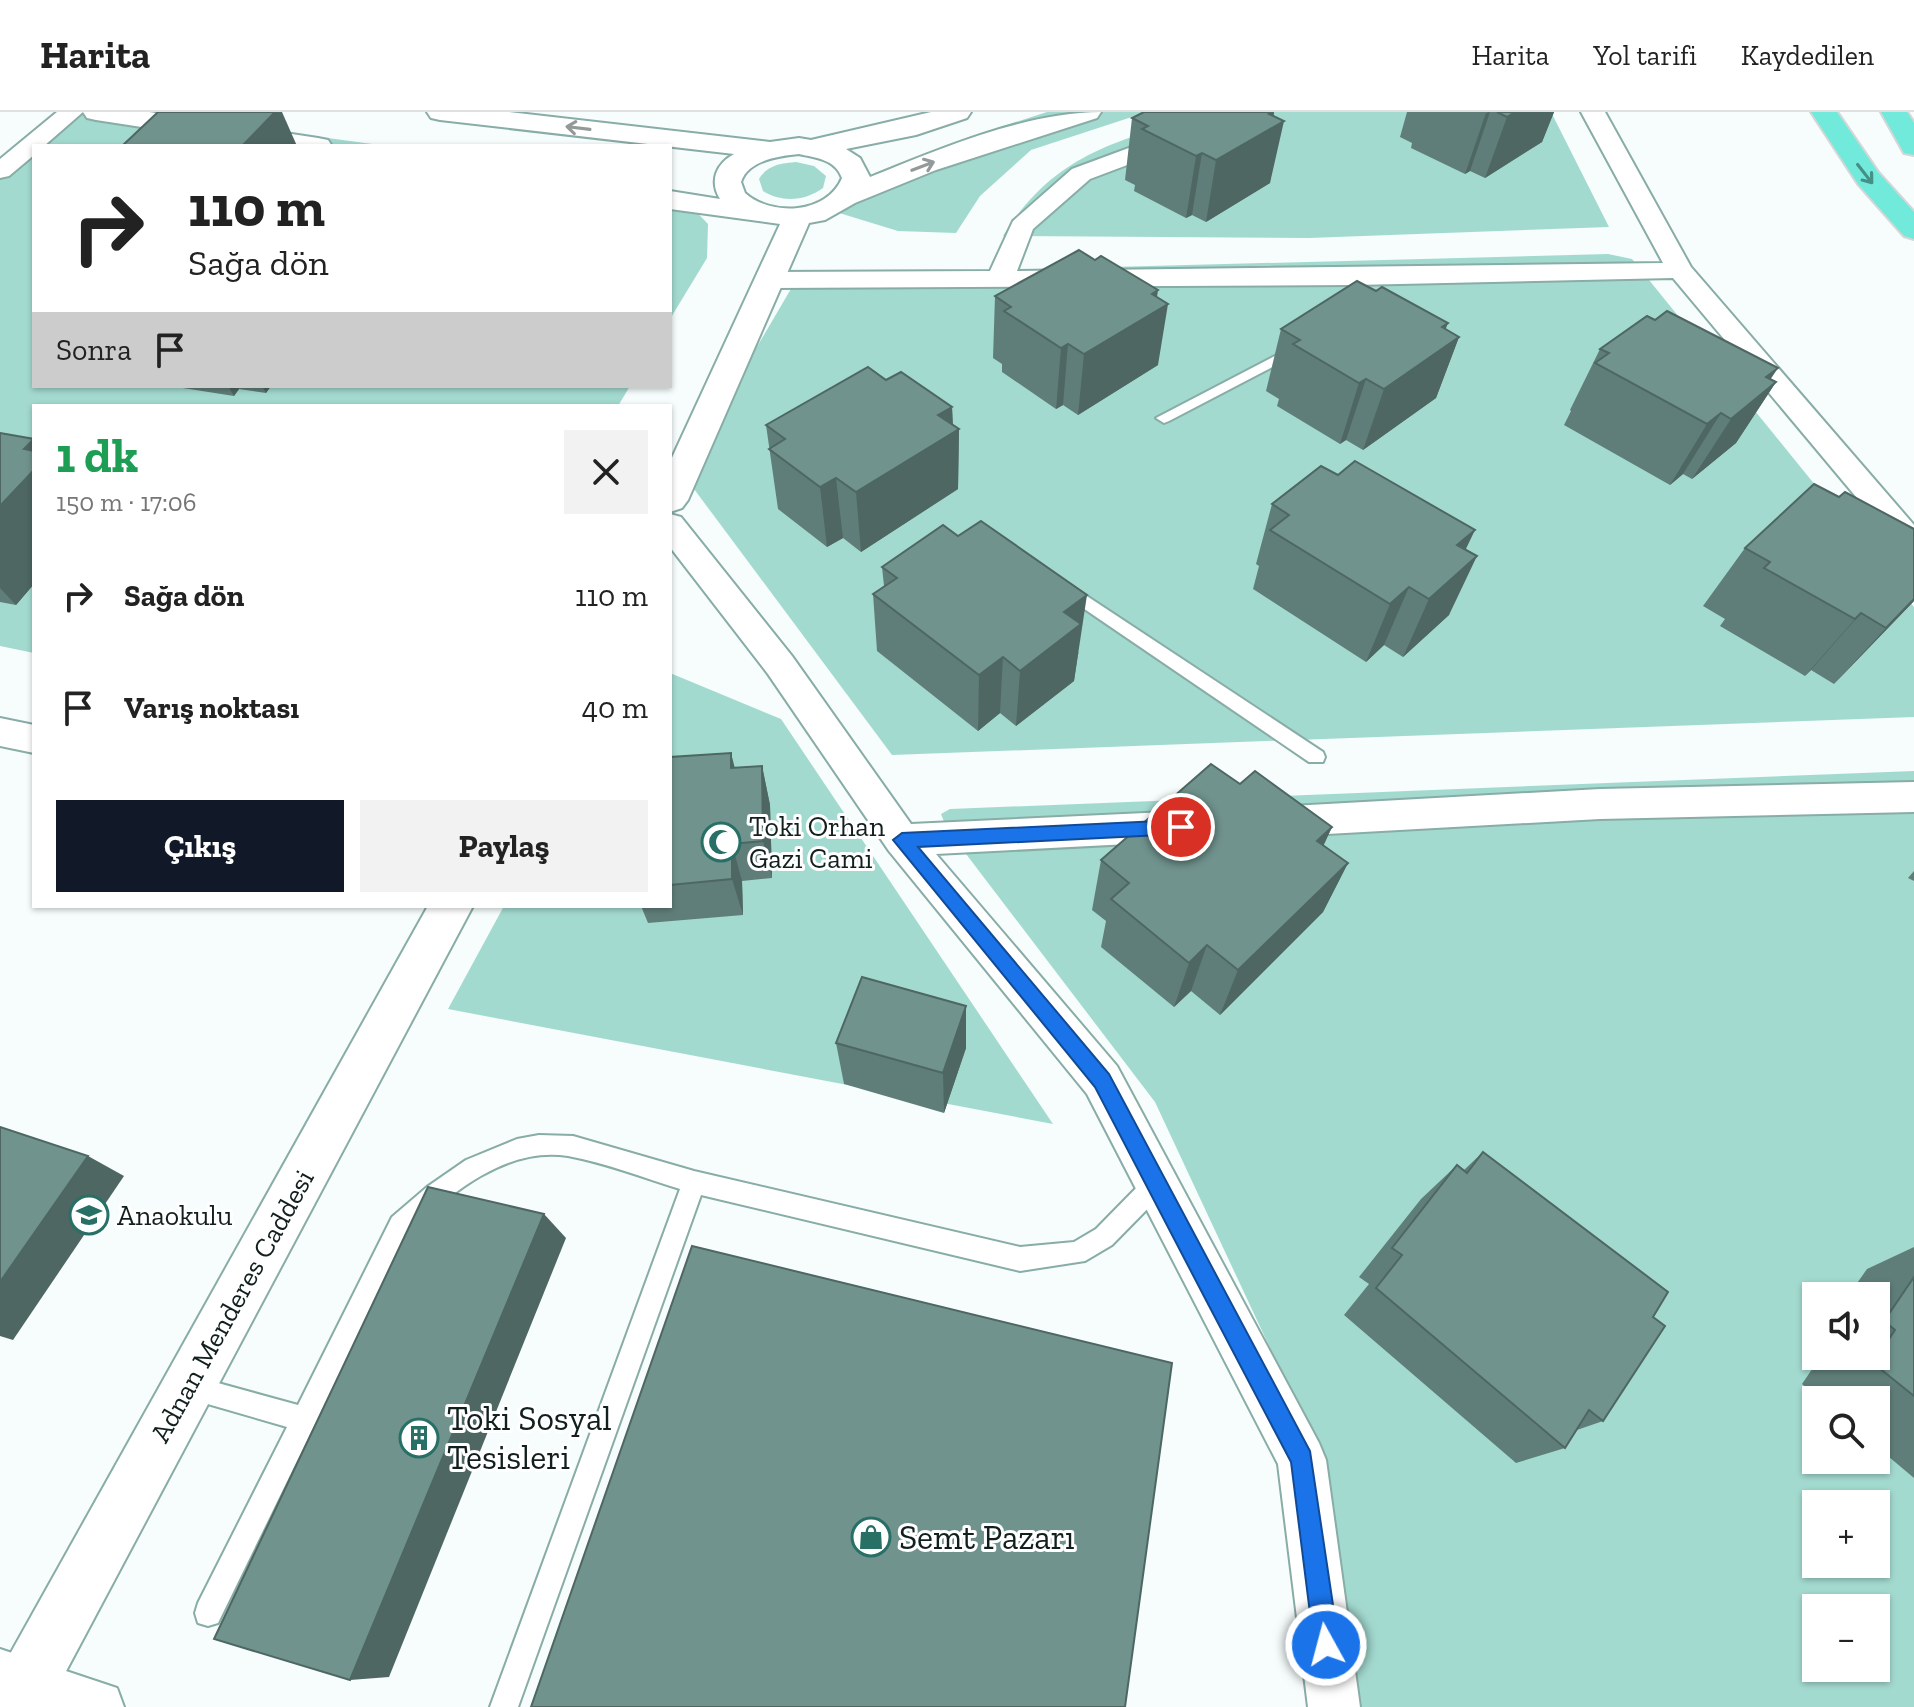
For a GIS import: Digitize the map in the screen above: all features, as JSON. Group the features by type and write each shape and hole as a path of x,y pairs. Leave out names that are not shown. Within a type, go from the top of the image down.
{"highway":[{"path":"1824,112 1868,178 1914,230"},
{"path":"1894,112 1914,147"}],"street":[{"path":"32,144 71,112"},
{"path":"96,112 305,144"},
{"path":"440,112 767,150 816,147 906,129 958,112"},
{"path":"672,200 783,216 828,209 851,195 926,164 1088,112"},
{"path":"1001,277 1022,226 1081,174 1247,112"},
{"path":"1593,112 1680,270 1914,545"},
{"path":"0,171 32,144"},
{"path":"816,147 834,152 856,171 857,183 851,195"},
{"path":"767,150 736,166 729,178 728,189 735,200 749,209 783,216"},
{"path":"672,496 772,280 783,216"},
{"path":"772,280 1354,277 1680,270"},
{"path":"672,528 780,665 902,840 1102,1080 1302,1460 1334,1707"},
{"path":"0,732 32,739"},
{"path":"902,840 1600,804 1914,797"},
{"name":"Adnan Menderes Caddesi","path":"13,1689 189,1387 450,908"},
{"path":"13,1689 98,1707"}],"lane":[{"path":"1164,418 1311,341"},
{"path":"1051,578 1316,757"},
{"path":"208,1613 400,1225 429,1197 461,1174 496,1158 529,1148 563,1145 694,1182 1020,1259 1077,1253 1104,1237 1156,1184"},
{"path":"504,1707 694,1182"},
{"path":"189,1387 304,1419"}],"green space":[{"path":"71,112 136,112 372,144 33,144"},
{"path":"1047,112 1147,112 1031,150 980,196 956,233 898,231 836,212 922,157 972,136"},
{"path":"1208,112 1551,112 1609,227 1309,238 1003,236 1023,207 1068,167 1118,142"},
{"path":"32,145 32,388 629,388 619,404 32,404 32,653 0,646 0,172"},
{"path":"796,162 814,166 826,176 823,188 809,196 793,199 763,191 759,179 766,171 780,164"},
{"path":"672,193 686,201 708,224 707,258 672,316"},
{"path":"1608,254 1632,259 1914,607 1914,717 892,755 694,489 688,464 795,282 810,275"},
{"path":"672,674 781,719 1053,1124 448,1009 503,908 672,908"},
{"path":"1914,771 1914,1707 1355,1707 1320,1455 1155,1102 947,829 941,814 950,809"}],"building":[{"path":"158,112 275,112 244,144 124,144"},
{"path":"1144,112 1273,112 1269,114 1284,121 1216,160 1202,153 1196,156 1142,129 1148,126 1132,118"},
{"path":"1497,112 1515,112 1507,117"},
{"path":"1079,250 1095,260 1101,256 1158,290 1152,294 1168,304 1084,354 1068,344 1061,348 1004,311 1011,307 995,296"},
{"path":"1357,281 1376,291 1382,287 1448,323 1442,327 1459,337 1384,389 1366,379 1359,383 1293,344 1300,340 1281,329"},
{"path":"1667,311 1778,368 1766,377 1776,382 1731,419 1721,413 1707,424 1595,363 1609,353 1600,349 1647,316 1655,320"},
{"path":"868,367 886,380 901,372 952,407 938,415 959,429 856,492 836,478 820,487 769,449 785,439 766,425"},
{"path":"0,433 32,439 24,449 32,451 32,472 0,506"},
{"path":"1355,461 1475,530 1457,545 1477,556 1429,599 1409,587 1390,604 1270,530 1289,515 1272,504 1321,466 1338,475"},
{"path":"1814,484 1839,497 1845,492 1914,529 1914,599 1886,628 1861,613 1855,619 1764,568 1770,562 1745,548"},
{"path":"981,521 1087,595 1064,612 1081,624 1020,671 1003,657 979,675 873,594 897,578 882,567 943,525 958,536"},
{"path":"731,753 731,768 762,766 763,841 732,844 732,879 672,885 672,757"},
{"path":"1211,764 1240,784 1255,771 1332,827 1317,841 1348,863 1238,970 1207,945 1189,963 1111,899 1129,883 1101,860"},
{"path":"862,977 966,1006 943,1073 836,1043"},
{"path":"0,1127 88,1156 0,1282"},
{"path":"1483,1152 1668,1292 1653,1317 1665,1326 1603,1421 1589,1410 1565,1448 1376,1288 1402,1255 1392,1248 1457,1165 1467,1173"},
{"name":"Toki Sosyal Tesisleri","path":"428,1187 544,1214 350,1680 214,1639"},
{"name":"Semt Pazarı","path":"692,1246 1172,1363 1125,1707 531,1707"},
{"path":"1914,1277 1914,1396 1882,1370 1890,1370 1890,1338 1895,1330 1890,1326 1890,1312"}],"place":[{"name":"Toki Orhan Gazi Cami","path":"721,842"},
{"name":"Anaokulu","path":"89,1215"},
{"name":"Toki Sosyal Tesisleri","path":"419,1438"},
{"name":"Semt Pazarı","path":"871,1537"}],"route":[{"path":"1181,827 902,840 1102,1080 1215,1294 1302,1460 1326,1645"}]}
